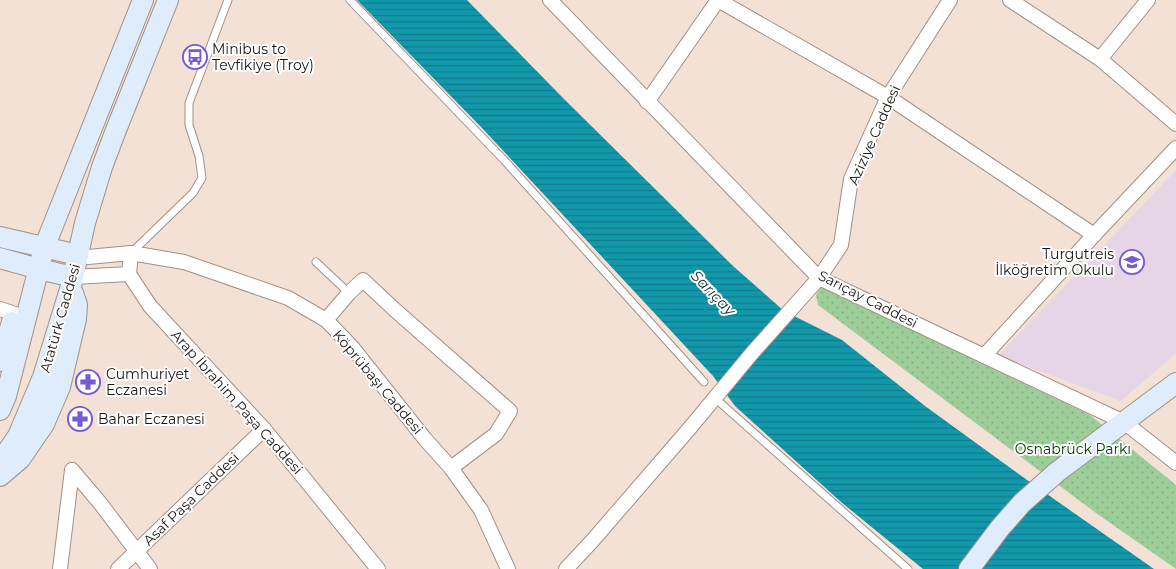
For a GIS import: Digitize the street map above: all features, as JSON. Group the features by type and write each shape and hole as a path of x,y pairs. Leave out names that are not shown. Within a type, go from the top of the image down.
{"main road":[{"path":"3,403 44,248 143,0"},
{"name":"Atatürk Caddesi","path":"0,462 18,436 43,377 72,281 85,223 102,168 168,0"},
{"path":"0,237 78,255"},
{"path":"0,258 72,281 77,305 76,319 60,388 44,424 20,460 0,476"},
{"path":"0,361 8,311 32,295"},
{"path":"0,377 3,403"},
{"path":"969,569 1000,528 1022,503 1057,472 1176,383"}],"street":[{"name":"Sarıçay Caddesi","path":"550,0 819,278 1124,422 1176,463"},
{"path":"647,102 718,0 888,98 1094,235"},
{"name":"Aziziye Caddesi","path":"566,569 819,278 841,245 851,179 888,98 950,0"},
{"path":"1010,0 1100,60 1176,124"},
{"path":"1100,60 1148,0"},
{"path":"984,356 1176,148"},
{"name":"Köprübaşı Caddesi","path":"78,255 88,257 131,253 184,262 288,298 326,320 352,346 425,439 451,468 481,510 508,569"},
{"path":"72,281 130,274 131,253"},
{"name":"Arap İbrahim Paşa Caddesi","path":"130,274 150,306 264,429 378,569"},
{"path":"326,320 363,280 510,411 496,434 451,468"},
{"name":"Asaf Paşa Caddesi","path":"118,569 264,429"},
{"path":"60,569 72,470 100,503 150,569"}],"lane":[{"path":"131,253 193,193 202,178 189,126 189,103 228,0"},
{"path":"350,0 504,160 704,382"},
{"path":"316,262 349,293"},
{"path":"717,400 908,569"}],"shaded area":[{"name":"Turgutreis İlköğretim Okulu","path":"1176,170 1176,353 1121,401 998,356"}],"green space":[{"name":"Osnabrück Parkı","path":"823,284 1090,415 1176,485 1176,569 1096,513 818,305 816,295"}],"water":[{"name":"Sarıçay","path":"357,0 467,0 733,266 784,311 842,340 925,406 1154,569 923,569 841,502 735,406 713,376 482,128"}],"place":[{"name":"Minibus to Tevfikiye (Troy)","path":"195,57"},
{"name":"Turgutreis İlköğretim Okulu","path":"1132,262"},
{"name":"Cumhuriyet Eczanesi","path":"88,382"},
{"name":"Bahar Eczanesi","path":"80,419"}]}
